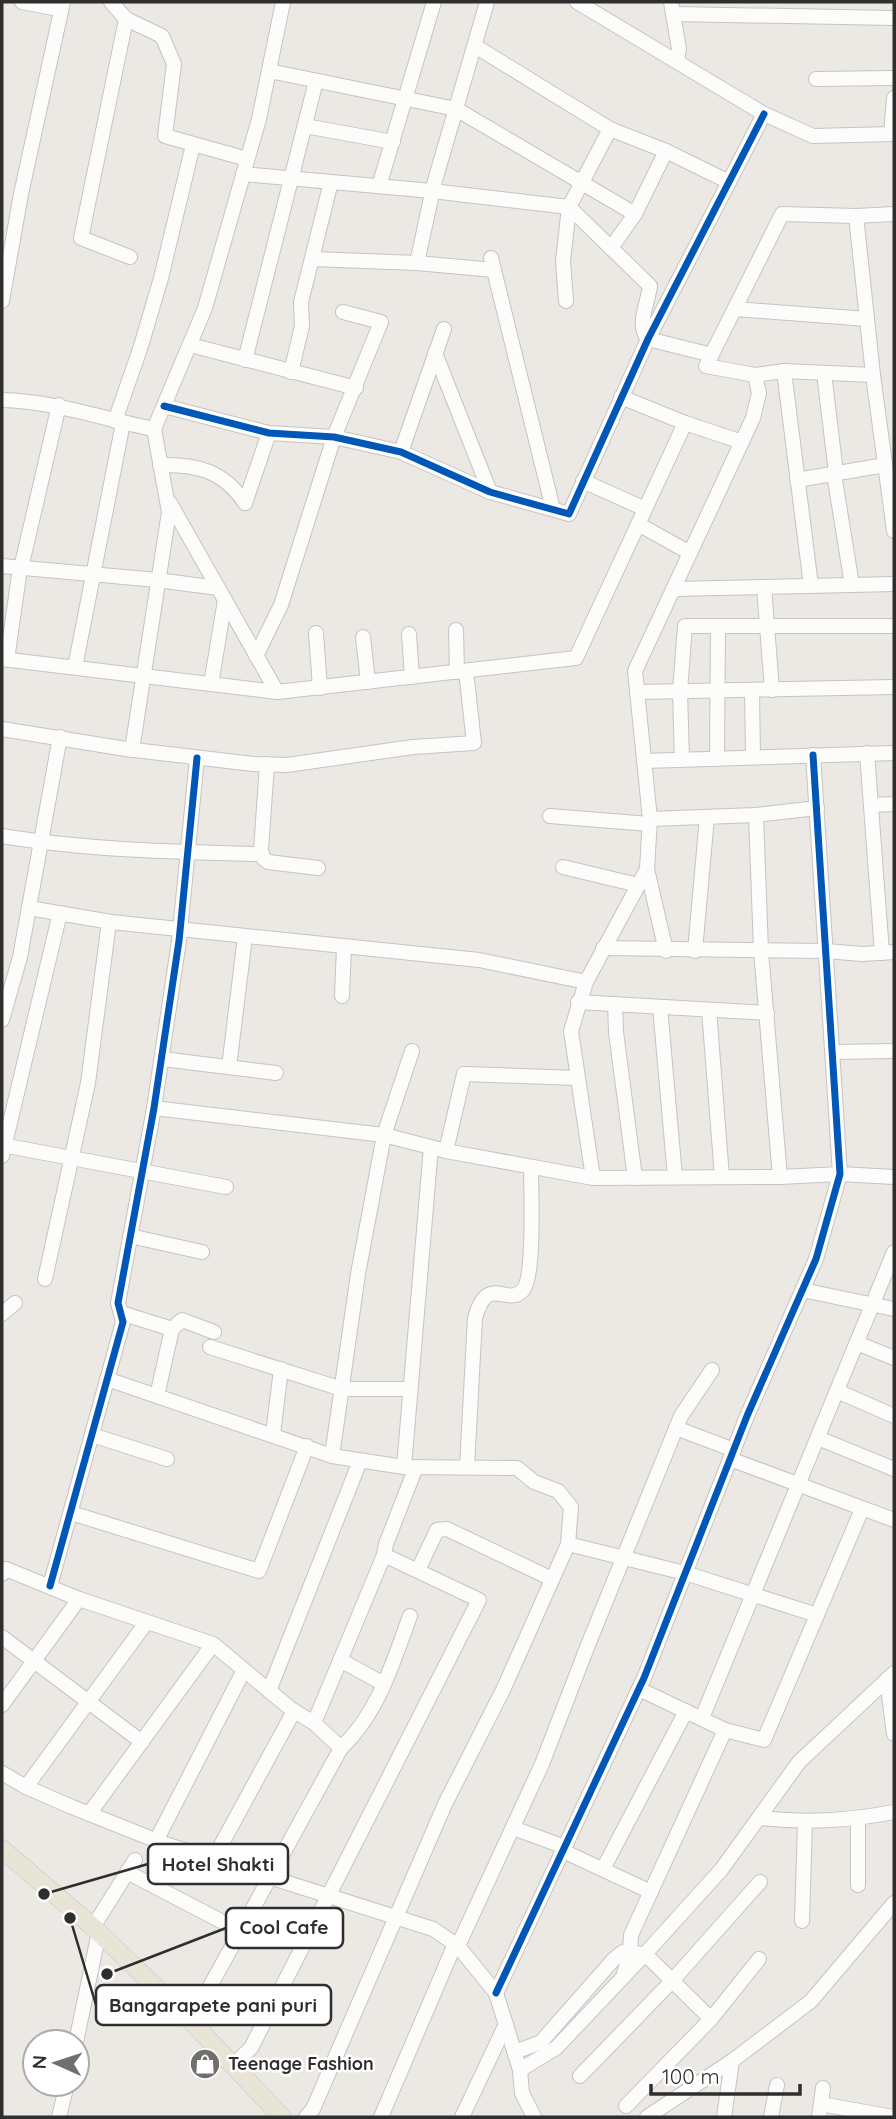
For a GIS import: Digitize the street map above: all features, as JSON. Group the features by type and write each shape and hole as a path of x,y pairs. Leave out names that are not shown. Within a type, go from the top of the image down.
{"main road":[{"path":"2,1849 96,1929 191,2021 282,2117"}],"street":[{"path":"2,301 21,194 61,5 22,2"},
{"path":"111,2 126,19 162,36 166,43 174,64 165,136 247,159"},
{"path":"132,750 169,512 154,429 205,308 259,118 283,2"},
{"path":"379,186 434,2"},
{"path":"417,263 432,191 487,2"},
{"path":"578,2 764,114 813,136 892,134 894,98"},
{"path":"677,60 679,49 672,8 894,18"},
{"path":"126,19 81,237 130,257"},
{"path":"475,46 610,129 666,151 729,182"},
{"path":"269,71 456,108 635,214"},
{"path":"816,79 894,79"},
{"path":"245,360 316,81"},
{"path":"164,406 269,433 334,437 401,452 490,492 569,513 648,339 764,114"},
{"path":"305,126 393,142"},
{"path":"566,301 563,261 569,207 610,129"},
{"path":"75,667 119,422 161,278 193,145"},
{"path":"611,248 635,214 666,151"},
{"path":"243,174 432,191 569,207 650,286 642,320 644,334 648,339 712,355"},
{"path":"291,372 302,326 301,302 331,182"},
{"path":"873,375 784,371 755,375 706,366 782,214 894,214"},
{"path":"856,216 873,375 894,531"},
{"path":"312,259 493,264 553,509"},
{"path":"735,309 867,319"},
{"path":"256,656 281,605 334,437 381,322 343,312"},
{"path":"401,452 444,329"},
{"path":"190,345 356,388"},
{"path":"435,353 490,492"},
{"path":"784,371 811,586"},
{"path":"824,373 835,473 852,585"},
{"path":"666,950 647,869 649,822 635,671 753,418 759,393 755,375"},
{"path":"621,397 742,442"},
{"path":"2,400 27,400 59,405 154,429"},
{"path":"59,405 20,568 4,659 277,692 576,658 685,423"},
{"path":"879,416 894,415"},
{"path":"160,466 186,464 221,477 235,488 245,503 269,433"},
{"path":"797,480 886,466"},
{"path":"583,481 645,509"},
{"path":"166,495 277,692"},
{"path":"638,524 690,553"},
{"path":"2,566 157,580 222,594"},
{"path":"673,589 894,584"},
{"path":"764,587 772,690"},
{"path":"211,684 222,594"},
{"path":"682,760 680,691 685,626 894,626"},
{"path":"717,759 715,691 718,626"},
{"path":"2,729 132,750 287,765 414,747 474,743 456,630"},
{"path":"316,633 320,688"},
{"path":"409,634 412,677"},
{"path":"363,637 368,682"},
{"path":"637,692 894,687"},
{"path":"752,690 753,757"},
{"path":"2,1020 20,957 60,737"},
{"path":"603,948 888,953 867,753"},
{"path":"644,761 894,753"},
{"path":"496,1993 639,1689 732,1454 816,1259 840,1174 813,755"},
{"path":"50,1587 123,1322 118,1303 155,1108 180,930 197,758"},
{"path":"267,764 261,854 268,862 318,868"},
{"path":"871,805 894,804"},
{"path":"550,816 649,822 817,808"},
{"path":"756,815 761,951 780,1177"},
{"path":"695,951 707,817"},
{"path":"2,836 40,842 188,853 261,854"},
{"path":"563,867 638,885"},
{"path":"593,1178 571,1031 586,982 647,869"},
{"path":"29,908 109,922 479,960 586,982"},
{"path":"60,913 3,1149 71,1158 226,1186"},
{"path":"45,1279 88,1083 109,922"},
{"path":"229,1067 246,937"},
{"path":"342,996 344,947"},
{"path":"578,1002 766,1013"},
{"path":"615,1004 616,1032 635,1178"},
{"path":"660,1007 675,1177"},
{"path":"709,1010 722,1177"},
{"path":"332,1456 358,1274 384,1135 412,1051"},
{"path":"834,1052 894,1051"},
{"path":"162,1059 276,1073"},
{"path":"446,1151 464,1074 577,1078"},
{"path":"155,1108 384,1135 446,1151 593,1178 840,1174 894,1177"},
{"path":"314,1723 384,1555 410,1467 409,1389 430,1147"},
{"path":"467,1467 475,1318 480,1300 484,1296 520,1293 525,1288 530,1269 531,1167"},
{"path":"130,1236 202,1252"},
{"path":"702,1718 894,1252"},
{"path":"802,1290 894,1309"},
{"path":"2,1314 15,1303"},
{"path":"121,1313 172,1329"},
{"path":"157,1396 172,1329 182,1320 214,1332"},
{"path":"856,1343 894,1358"},
{"path":"209,1348 342,1389 409,1389"},
{"path":"273,1434 281,1369"},
{"path":"381,2117 456,1945 542,1765 681,1416 712,1370"},
{"path":"107,1379 332,1456 410,1467 517,1468 534,1482 558,1491 571,1507 568,1544 504,1688 445,1804 313,2109 306,2117"},
{"path":"837,1391 894,1416"},
{"path":"677,1428 800,1485 894,1520"},
{"path":"92,1435 167,1459"},
{"path":"818,1438 894,1469"},
{"path":"71,1513 259,1571 307,1446"},
{"path":"269,1691 360,1461"},
{"path":"639,1689 726,1730 764,1740 862,1509"},
{"path":"418,1570 437,1530 447,1528 552,1579"},
{"path":"568,1544 685,1573 817,1615"},
{"path":"233,2066 251,2048 479,1600 384,1555"},
{"path":"2,1574 6,1569 79,1599 213,1644 294,1711 314,1723 341,1748"},
{"path":"2,1705 79,1599"},
{"path":"191,2021 341,1748 357,1733 384,1684 410,1616"},
{"path":"26,1787 146,1623"},
{"path":"2,1637 142,1742"},
{"path":"89,1814 213,1644"},
{"path":"340,1660 384,1684"},
{"path":"156,1841 244,1670"},
{"path":"890,1676 894,1734"},
{"path":"520,2070 556,2048 624,1976 638,1953 721,1870 799,1762 890,1676"},
{"path":"214,1858 294,1711"},
{"path":"603,1869 686,1712"},
{"path":"711,2019 638,1953 631,1936 726,1730"},
{"path":"2,1773 26,1787 156,1841 433,1929 456,1945 496,1993 520,2070 522,2093 532,2116"},
{"path":"759,1818 805,1822 894,1812"},
{"path":"858,1818 858,1885"},
{"path":"802,1921 805,1822"},
{"path":"513,1828 564,1849 651,1892"},
{"path":"78,2028 96,1929 131,1866 240,1931"},
{"path":"580,2076 672,1981 760,1882"},
{"path":"647,2117 732,2061 811,2001 894,1903"},
{"path":"515,2052 541,2042 614,1959 623,1952 638,1953"},
{"path":"626,2106 711,2019 759,1959"},
{"path":"462,2117 506,2024"},
{"path":"724,2117 732,2061"},
{"path":"771,2117 777,2085"},
{"path":"823,2088 820,2111 893,2117"},
{"path":"59,2117 63,2098"}],"cycle path":[{"path":"164,406 269,433 334,437 401,452 490,492 569,514 648,339 764,114"},
{"path":"496,1993 644,1678 747,1416 816,1259 840,1174 813,755"},
{"path":"50,1586 123,1322 118,1303 154,1108 179,941 197,758"}],"place":[{"name":"Hotel Shakti","path":"44,1894"},
{"name":"Bangarapete pani puri","path":"70,1918"},
{"name":"Cool Cafe","path":"107,1974"},
{"name":"Teenage Fashion","path":"205,2064"}]}
